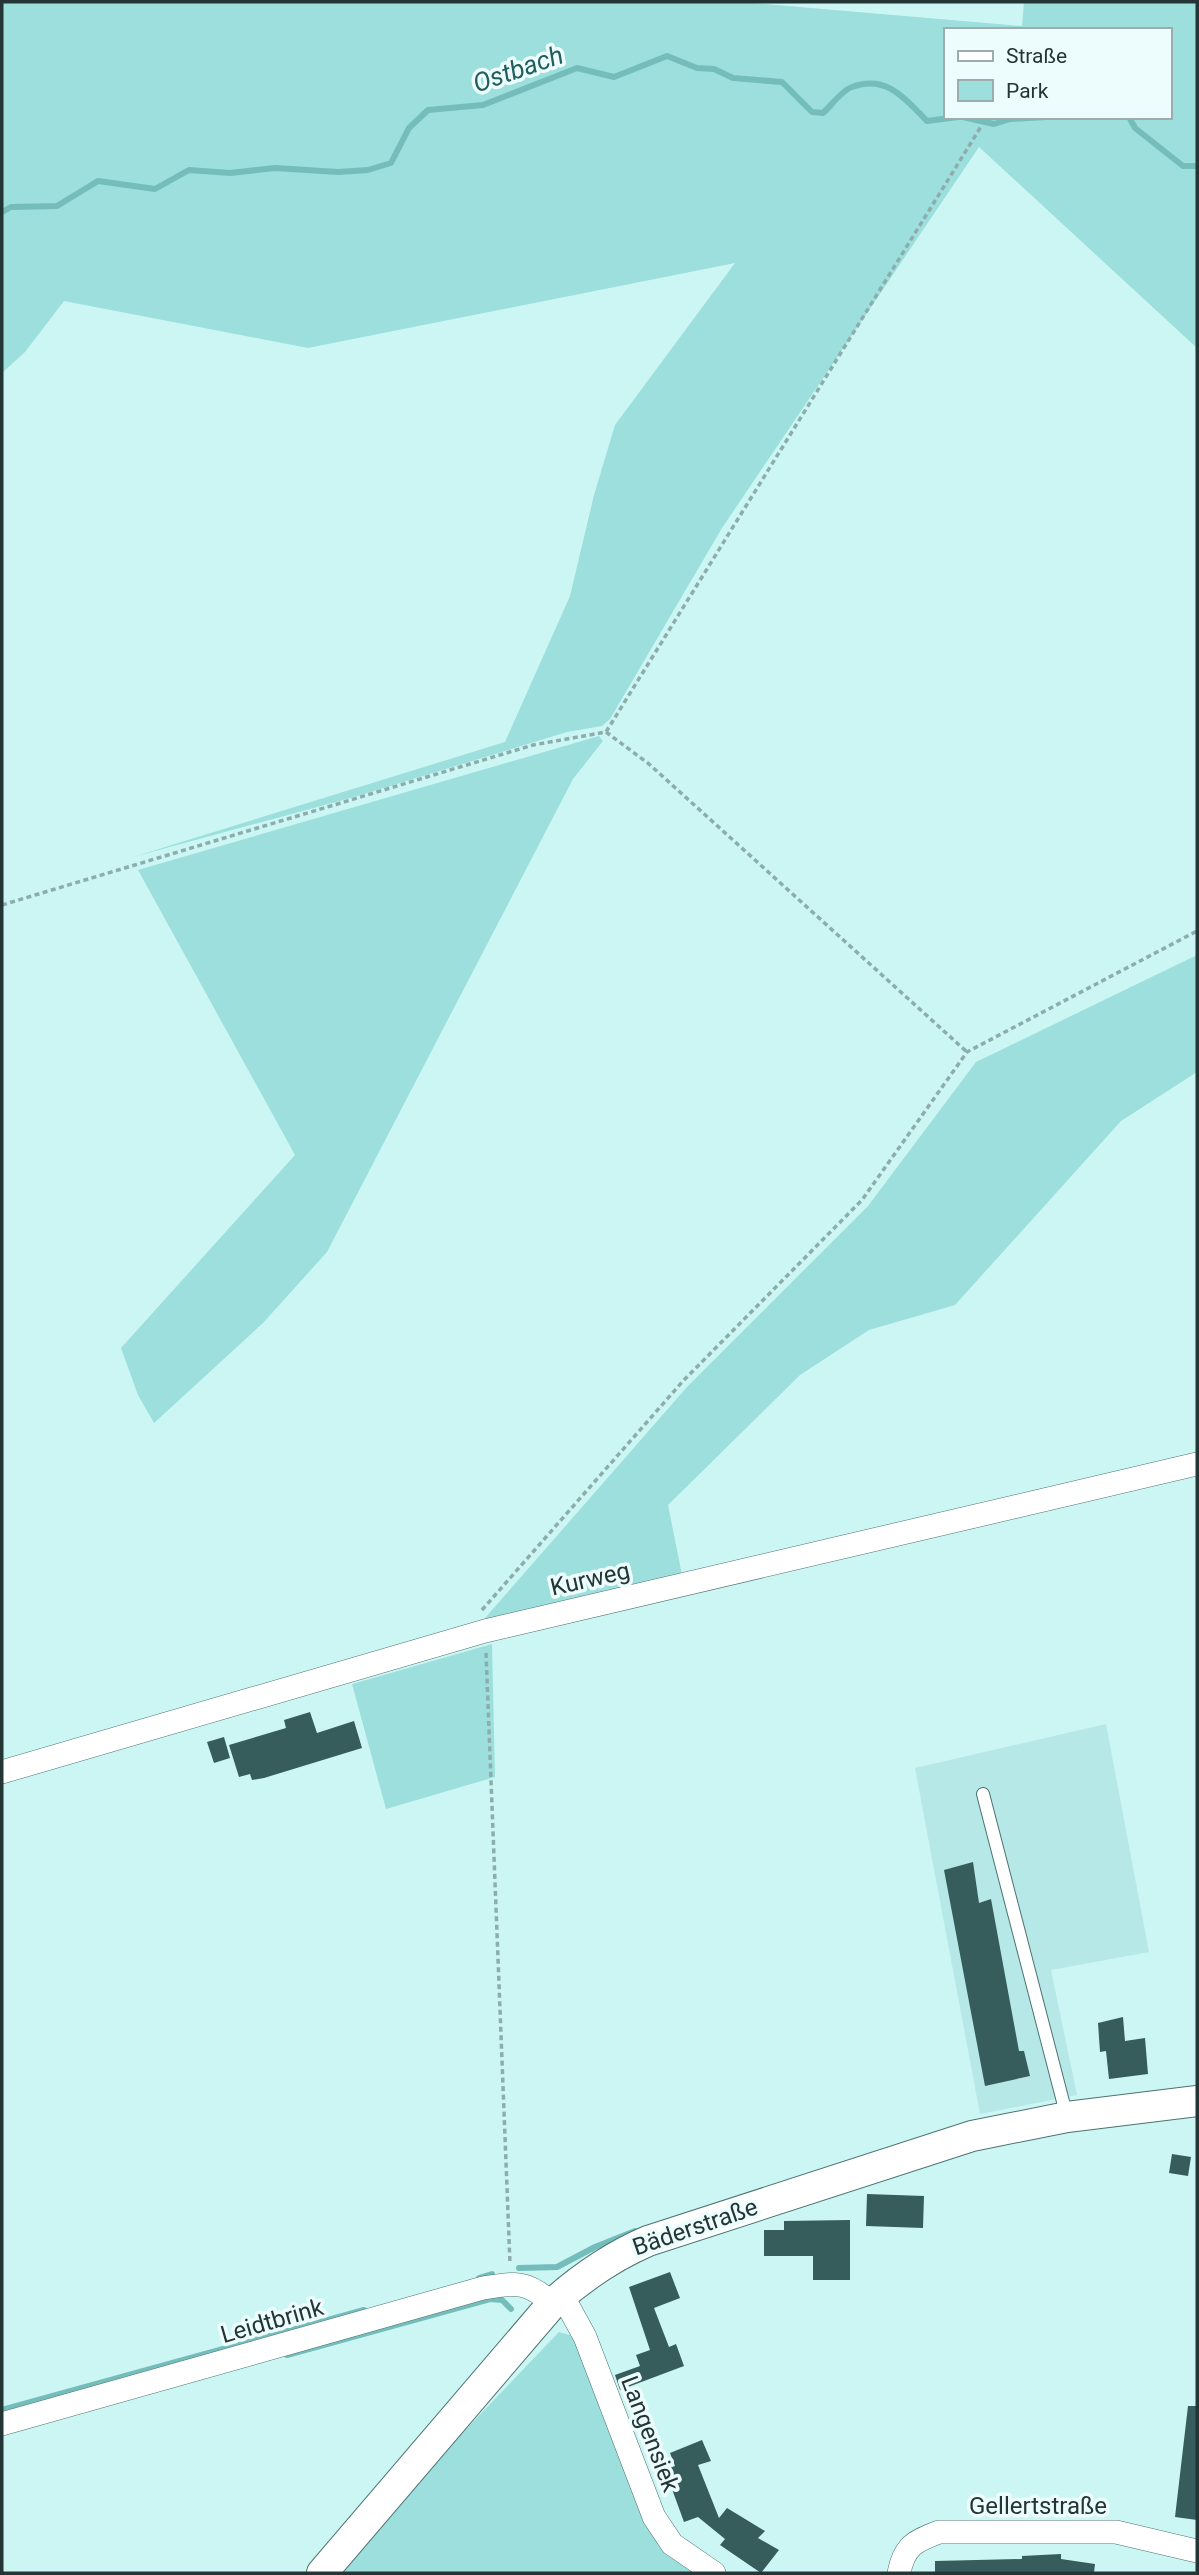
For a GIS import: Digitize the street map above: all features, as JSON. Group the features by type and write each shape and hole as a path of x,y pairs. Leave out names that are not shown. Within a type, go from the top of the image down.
{"street":[{"name":"Kurweg","path":"2,1772 485,1631 1197,1464"},
{"name":"Bäderstraße","path":"322,2573 557,2299 585,2275 618,2254 648,2241 972,2136 1067,2118 1197,2101"},
{"name":"Leidtbrink","path":"2,2424 483,2288 511,2284 527,2286 557,2299"},
{"name":"Langensiek","path":"557,2299 585,2337 654,2517 672,2544 714,2573"},
{"name":"Gellertstraße","path":"899,2573 901,2560 916,2540 939,2532 1116,2532 1197,2551"}],"lane":[{"path":"983,1794 1016,1925 1048,2035 1067,2118"}],"path":[{"path":"2,905 533,746 606,732 982,125"},
{"path":"606,732 649,764 967,1052"},
{"path":"458,1638 683,1381 862,1200 967,1052 1197,931"},
{"path":"485,1631 511,2284"}],"shaded area":[{"path":"1106,1724 1149,1952 1051,1970 1077,2095 980,2114 915,1768"}],"green space":[{"path":"2,2 742,2 1022,26 1024,2 1197,2 1197,348 979,147 722,528 610,719 602,726 567,732 354,797 133,857 505,742 570,596 594,495 615,425 735,263 308,348 64,301 25,352 2,373"},
{"path":"599,736 603,741 573,779 327,1252 263,1323 154,1423 138,1395 121,1348 295,1155 138,870"},
{"path":"1197,955 1197,1072 1121,1121 955,1305 869,1330 800,1375 668,1505 682,1575 479,1625 687,1387 868,1206 976,1062"},
{"path":"492,1644 495,1777 386,1809 352,1684"},
{"path":"559,2332 573,2336 647,2519 699,2573 337,2573 447,2449"}],"building":[{"path":"310,1712 317,1733 354,1721 362,1748 264,1778 252,1780 250,1774 239,1777 229,1745 286,1728 284,1720"},
{"path":"224,1737 230,1758 214,1763 207,1742"},
{"path":"973,1862 979,1903 991,1899 1019,2051 1024,2051 1030,2076 985,2086 944,1870"},
{"path":"1123,2017 1125,2041 1145,2038 1148,2074 1109,2079 1106,2051 1100,2052 1098,2023"},
{"path":"1172,2154 1191,2157 1188,2176 1169,2173"},
{"path":"867,2194 924,2196 923,2228 866,2226"},
{"path":"850,2220 850,2280 813,2280 813,2256 764,2256 764,2230 784,2230 784,2221"},
{"path":"670,2272 680,2298 654,2308 669,2347 676,2344 684,2366 620,2390 615,2375 640,2366 636,2355 650,2350 629,2287"},
{"path":"1188,2406 1197,2406 1197,2520 1175,2517"},
{"path":"702,2440 711,2461 698,2465 719,2518 727,2508 765,2531 758,2538 779,2550 761,2573 720,2545 725,2539 698,2517 684,2522 665,2470 675,2466 670,2453"},
{"path":"1061,2554 1061,2559 1095,2564 1094,2573 935,2573 935,2561 1022,2559 1022,2556"}],"waterway":[{"name":"Ostbach","path":"2,212 11,207 57,206 98,181 155,189 189,170 230,173 275,168 338,172 368,170 391,163 409,128 428,110 483,105 577,68 614,77 667,56 697,68 714,69 733,78 782,82 812,112 823,113 852,87 875,84 885,86 903,97 927,121 944,119"},
{"name":"Ostbach","path":"972,119 994,124 1010,119"},
{"name":"Ostbach","path":"1130,119 1135,128 1183,166 1197,166"},
{"path":"519,2268 557,2267 595,2247 635,2231"},
{"path":"479,2278 492,2274"},
{"path":"287,2355 490,2299 502,2300 511,2309"},
{"path":"2,2410 364,2310"}]}
